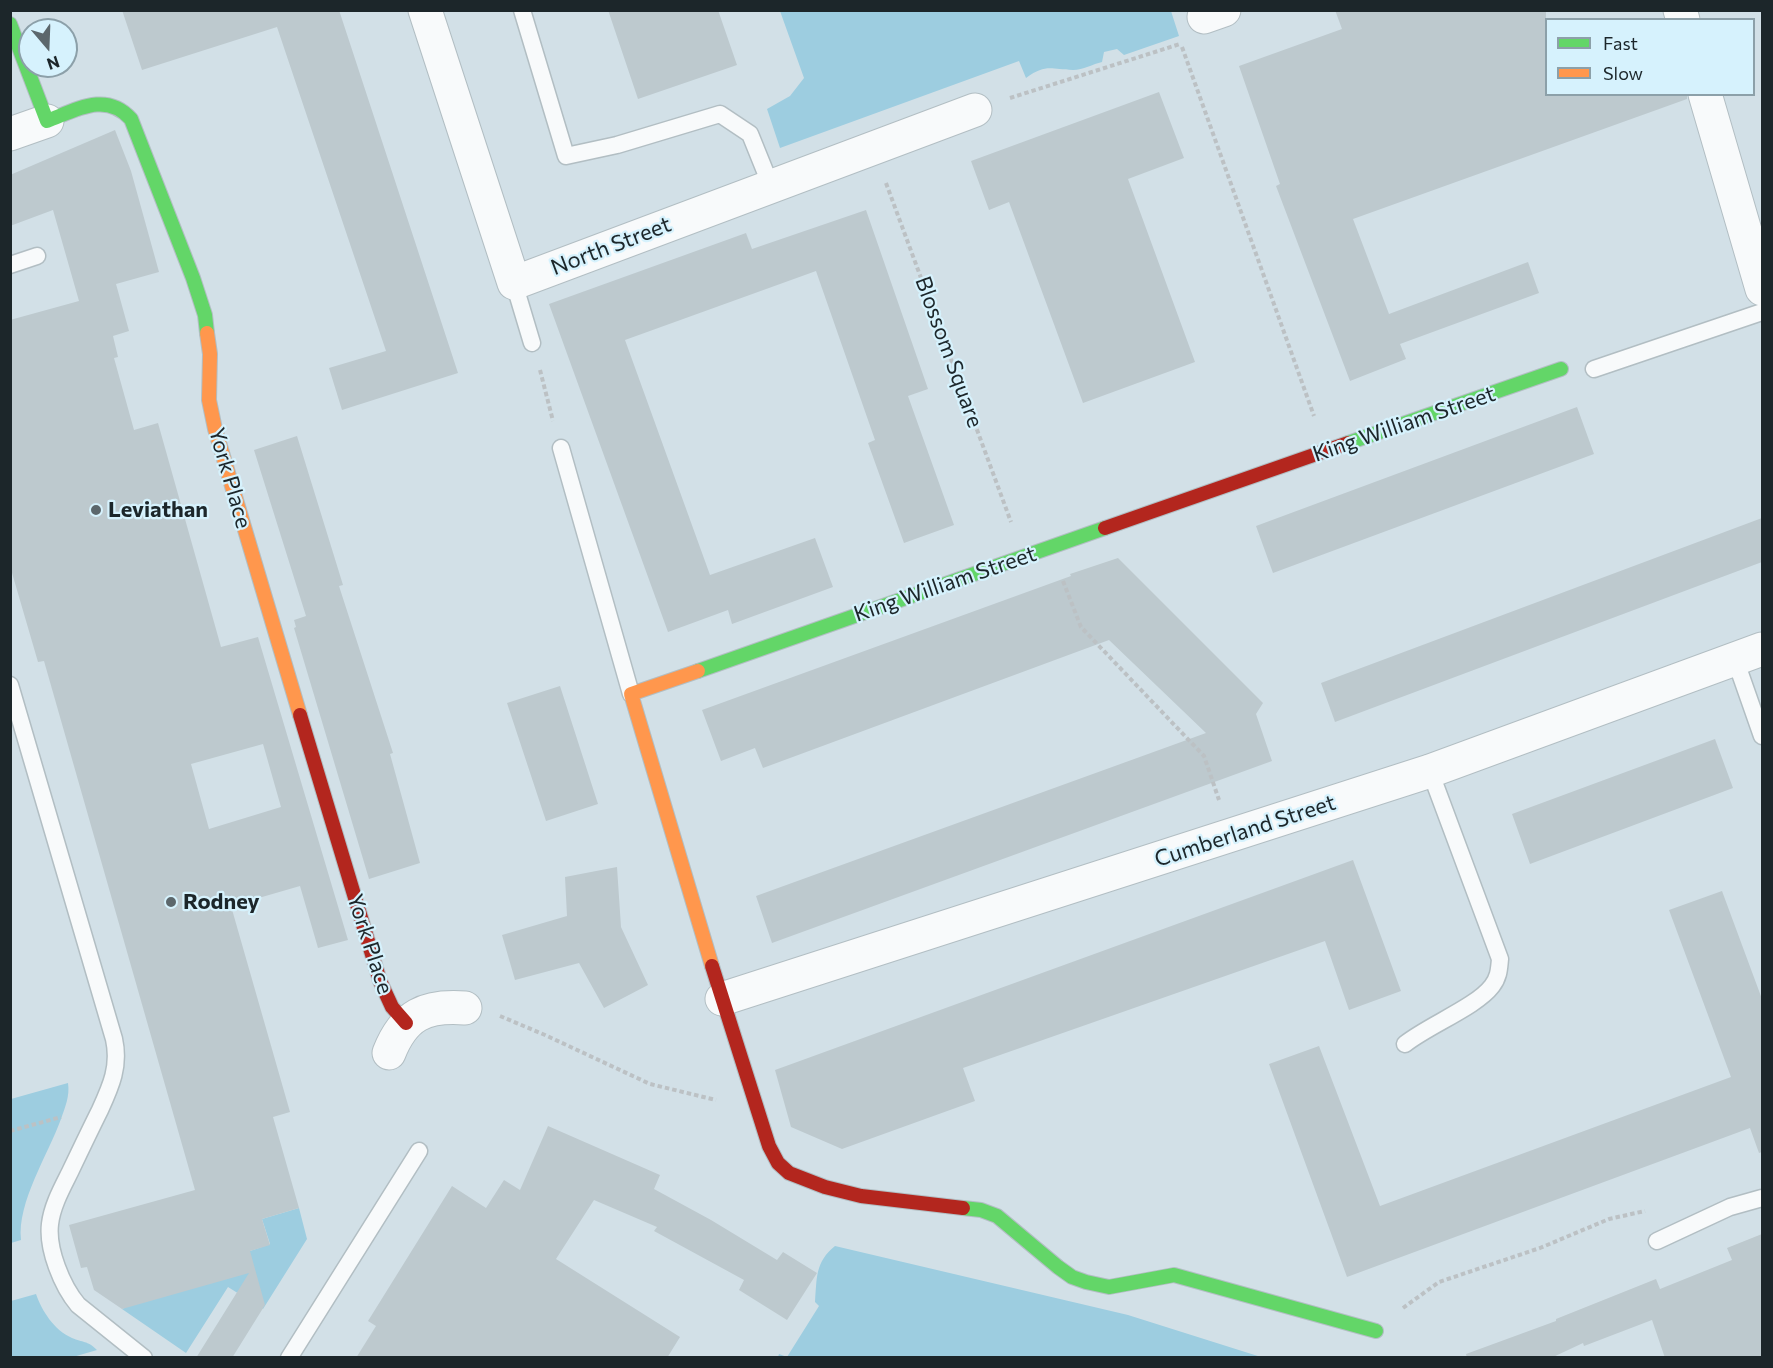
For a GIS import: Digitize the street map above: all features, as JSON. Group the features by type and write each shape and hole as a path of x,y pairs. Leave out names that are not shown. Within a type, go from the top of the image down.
{"street":[{"path":"425,10 514,283"},
{"path":"10,24 47,121 10,134"},
{"path":"1706,96 1762,289"},
{"name":"York Place","path":"47,121 93,105 110,103 123,108 131,119 202,303 210,340 209,400 215,429 380,981 387,999 406,1023 430,1009 465,1008"},
{"name":"North Street","path":"514,283 975,110"},
{"name":"King William Street","path":"631,694 1561,369"},
{"name":"Cumberland Street","path":"722,999 1430,771 1749,654"},
{"path":"631,694 757,1111 768,1146 778,1164 789,1173 825,1187 861,1196 981,1210 997,1216 1072,1277 1109,1287 1174,1275 1376,1331"},
{"path":"389,1053 406,1023"}],"lane":[{"path":"522,10 566,156 617,145 720,114 750,134 771,186"},
{"path":"10,265 37,256"},
{"path":"514,283 532,343"},
{"path":"1594,369 1762,312"},
{"path":"561,448 631,694"},
{"path":"1749,654 1762,736"},
{"path":"10,685 114,1039 117,1058 109,1090 57,1200 50,1221 50,1240 61,1277 71,1297 144,1358"},
{"path":"1405,1044 1419,1032 1471,1003 1492,987 1499,972 1500,959 1430,771"},
{"path":"289,1358 419,1151"},
{"path":"1657,1241 1730,1207 1762,1198"}],"path":[{"path":"975,110 1180,44 1326,451"},
{"name":"Blossom Square","path":"873,148 1024,557"},
{"path":"532,343 561,448"},
{"path":"1050,547 1081,627 1204,756 1230,835"},
{"path":"465,1008 509,1019 650,1084 757,1111"},
{"path":"10,1131 61,1118"},
{"path":"1376,1331 1439,1282 1540,1248 1609,1219 1651,1210 1657,1241"}],"shaded area":[{"path":"780,11 1171,11 1179,36 1124,55 1117,49 1104,52 1102,62 1080,69 1049,68 1039,70 1026,78 1019,61 780,148 767,109 790,96 804,78"},
{"path":"68,1083 68,1097 61,1119 28,1195 21,1225 21,1240 11,1243 11,1099"},
{"path":"299,1208 307,1239 263,1309 228,1287 186,1353 122,1309 270,1244 262,1219"},
{"path":"835,1246 1128,1315 1261,1357 787,1357 819,1306 815,1302 818,1271 828,1252"},
{"path":"36,1294 54,1325 66,1335 85,1342 97,1350 73,1357 11,1357 11,1301"}],"building":[{"path":"122,10 339,10 458,373 342,410 329,368 386,351 277,27 142,70"},
{"path":"608,10 718,10 737,65 638,99"},
{"path":"1335,10 1546,10 1545,96 1687,96 1687,99 1353,219 1389,314 1528,262 1539,293 1400,344 1406,359 1350,381 1276,186 1280,184 1239,66 1342,29"},
{"path":"1159,92 1184,158 1128,179 1195,362 1083,403 1009,202 989,210 971,161"},
{"path":"115,130 131,171 159,272 116,284 129,331 113,336 118,357 114,358 134,430 158,423 221,647 258,637 348,940 318,948 300,886 231,906 290,1112 273,1117 299,1208 262,1219 270,1245 250,1251 265,1305 232,1358 196,1358 249,1273 122,1309 94,1290 87,1267 81,1268 69,1225 195,1190 44,661 38,662 10,566 10,320 79,301 53,210 10,226 10,175","holes":["263,744 281,807 209,829 191,764"]},
{"path":"866,210 928,389 908,396 954,525 904,543 868,443 875,440 816,271 625,340 710,575 815,538 833,587 732,624 728,610 668,632 549,304 746,233 752,249"},
{"path":"1577,407 1594,454 1273,573 1256,526"},
{"path":"297,436 343,585 339,586 393,753 390,754 420,863 369,879 294,628 296,627 294,620 306,616 254,450"},
{"path":"1762,518 1762,562 1335,722 1321,683"},
{"path":"1118,558 1263,703 1256,714 1272,761 772,943 756,896 1206,733 1109,640 763,768 755,748 721,761 702,710"},
{"path":"560,686 598,804 546,821 507,703"},
{"path":"1715,739 1733,788 1530,864 1512,814"},
{"path":"1353,860 1401,991 1349,1010 1325,941 963,1068 975,1101 842,1149 791,1127 775,1070"},
{"path":"617,867 621,927 648,985 604,1008 579,963 515,980 502,935 567,916 565,877"},
{"path":"1722,891 1762,999 1762,1152 1759,1153 1750,1128 1347,1277 1269,1064 1319,1046 1380,1206 1731,1077 1669,910"},
{"path":"548,1126 660,1175 654,1189 777,1260 783,1252 817,1273 787,1320 739,1290 744,1280 654,1231 657,1227 594,1200 556,1259 680,1337 667,1358 356,1358 376,1326 368,1321 452,1186 486,1208 504,1180 520,1190"},
{"path":"1762,1234 1762,1358 1665,1358 1652,1320 1584,1346 1583,1343 1551,1358 1467,1358 1466,1354 1556,1321 1556,1319 1656,1279 1660,1289 1732,1260 1727,1248"}],"traffic: fast":[{"path":"10,24 47,121 80,108 101,104 111,106 131,119 193,278 205,315 207,333"},
{"path":"1348,443 1561,369"},
{"path":"698,671 1105,528"},
{"path":"963,1208 981,1210 997,1216 1058,1267 1072,1277 1086,1282 1109,1287 1174,1275 1376,1331"}],"traffic: slow":[{"path":"207,333 210,354 209,400 215,429 300,715"},
{"path":"698,671 631,694 712,966"}],"traffic: jam":[{"path":"1105,528 1348,443"},
{"path":"300,715 380,981 392,1007 406,1023"},
{"path":"712,966 769,1146 778,1163 789,1173 825,1187 861,1196 963,1208"}],"place":[{"name":"Leviathan","path":"96,510"},
{"name":"Rodney","path":"171,902"}]}
